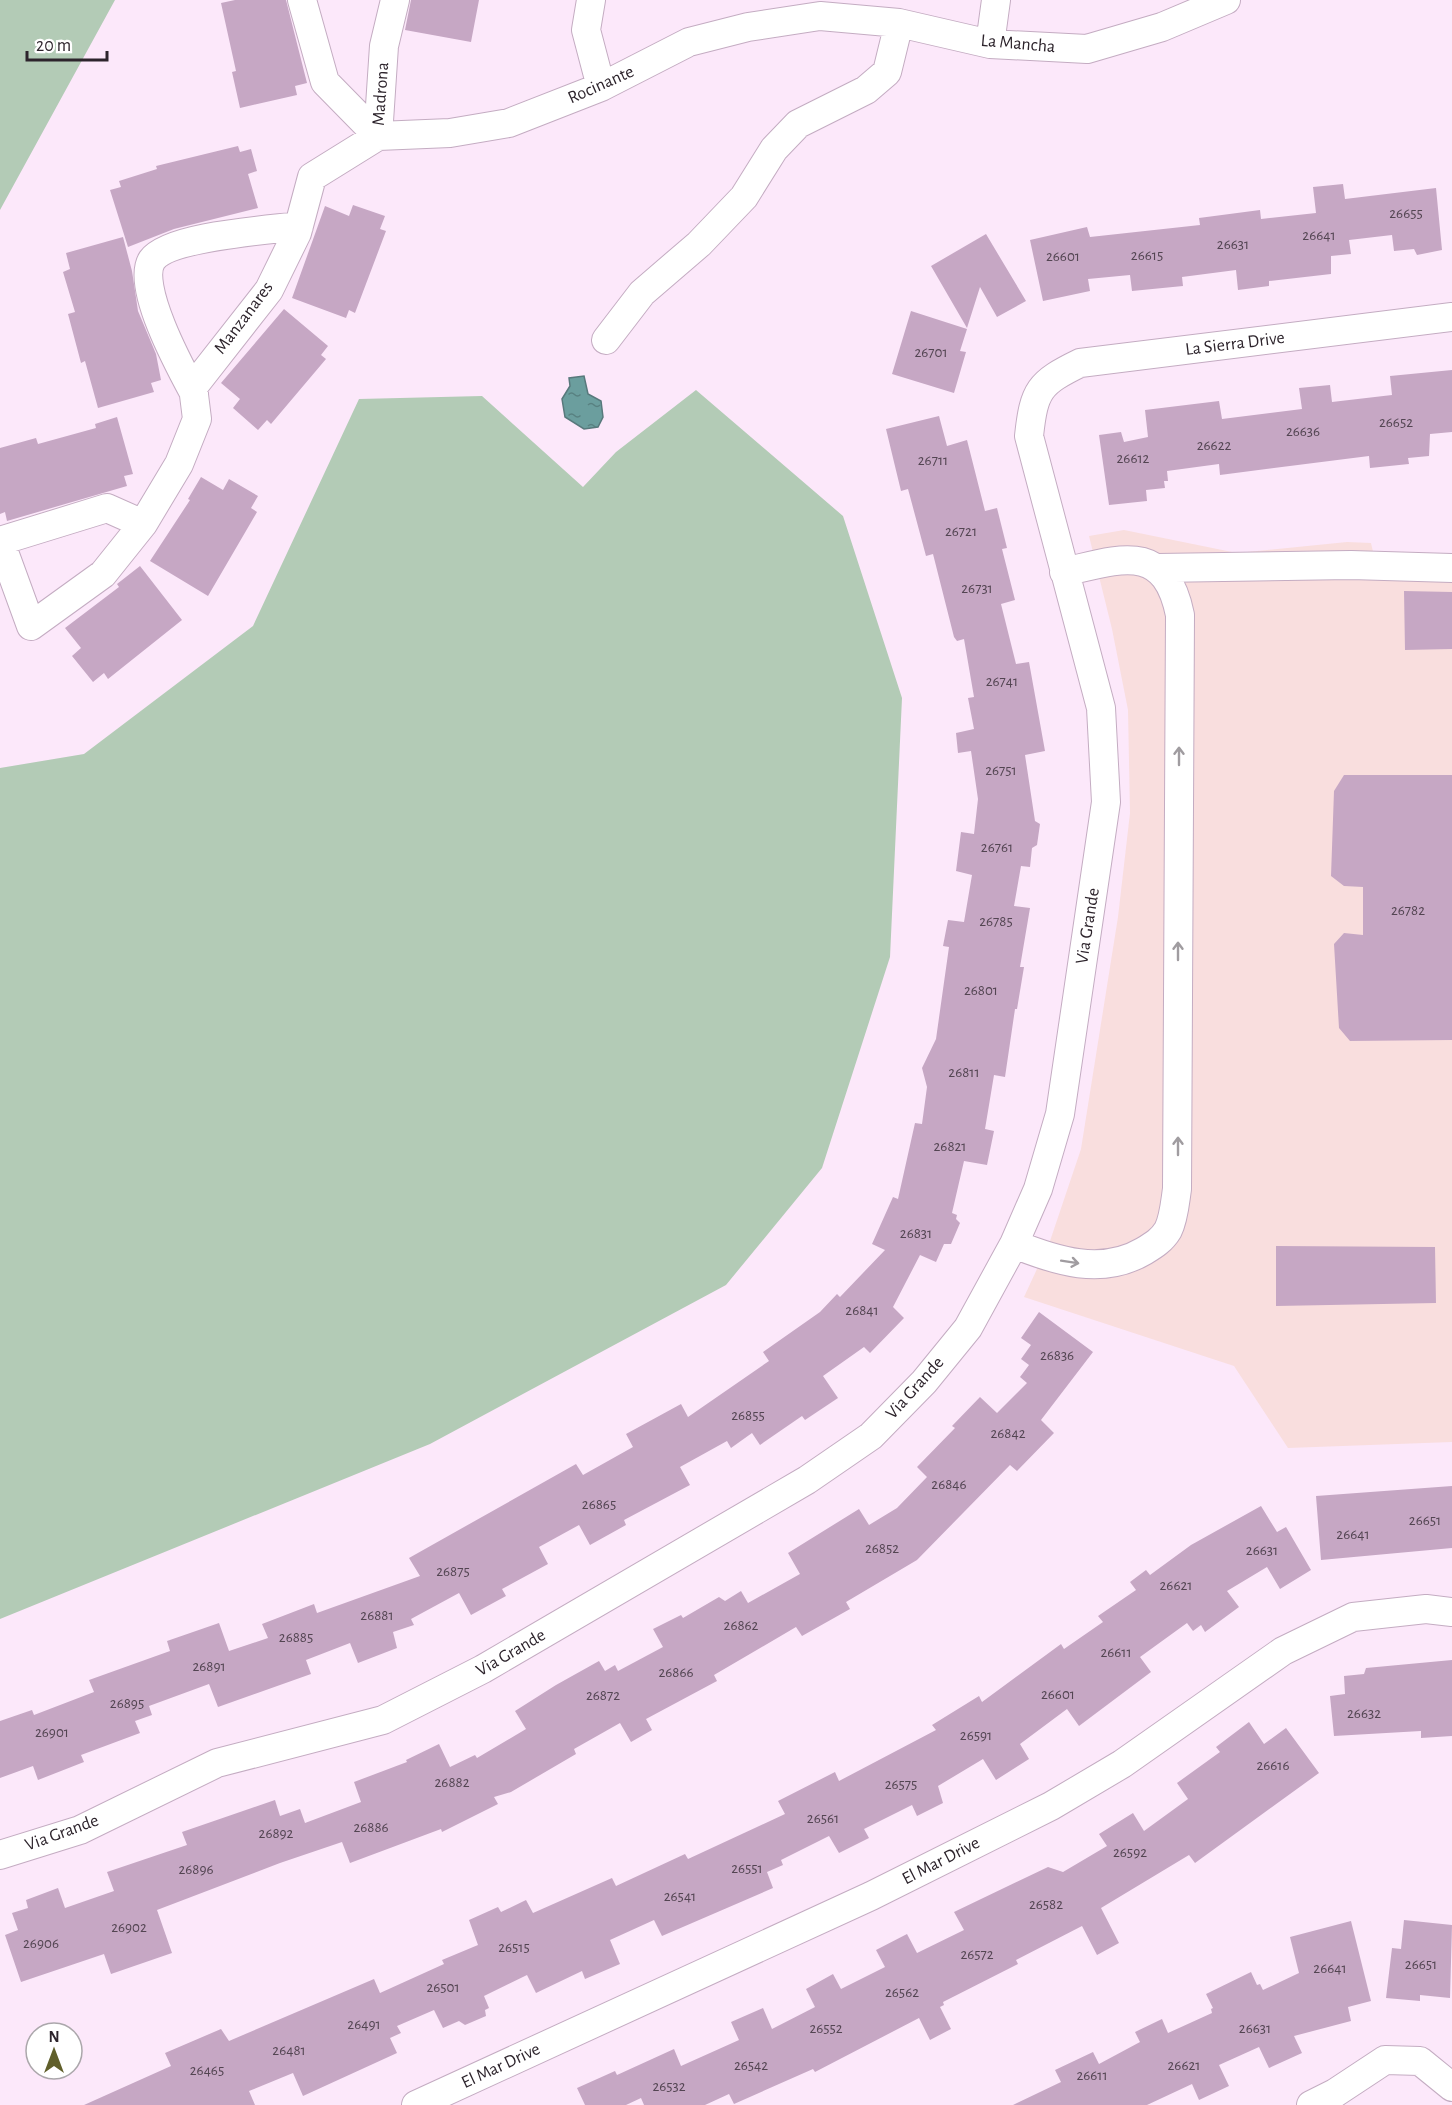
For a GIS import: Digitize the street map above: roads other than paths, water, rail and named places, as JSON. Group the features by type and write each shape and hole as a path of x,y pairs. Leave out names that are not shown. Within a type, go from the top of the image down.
{"street":[{"name":"Madrona","path":"302,0 325,82 378,136"},
{"name":"Madrona","path":"378,136 384,46 395,0"},
{"path":"591,0 586,30 601,87"},
{"path":"990,44 996,0"},
{"name":"La Mancha","path":"820,8 990,44 1088,49 1162,27 1226,0"},
{"name":"Rocinante","path":"378,136 450,133 509,123 601,87 689,42 820,8"},
{"path":"606,340 642,293 699,244 744,197 774,149 798,124 866,90 887,72 899,23"},
{"name":"Manzanares","path":"194,393 193,387 269,290 299,226 312,177 378,136"},
{"path":"143,524 107,508 0,541 31,626 103,574 143,524 179,464 197,419 194,393 166,342 148,280 152,261 166,249 218,236 299,226"},
{"name":"La Sierra Drive","path":"1033,402 1052,377 1080,363 1452,317"},
{"name":"Via Grande","path":"0,1855 80,1830 217,1763 383,1720 483,1669 807,1480 871,1436 924,1382 968,1328 1014,1244 1038,1189 1059,1114 1106,802 1101,708 1029,436 1033,402"},
{"path":"1014,1244 1051,1259 1079,1264 1107,1265 1129,1260 1162,1240 1169,1227 1178,1189 1180,615 1176,596 1158,568 1145,561 1132,559 1064,572"},
{"path":"1158,568 1351,565 1452,568"},
{"name":"El Mar Drive","path":"416,2105 861,1901 1051,1806 1122,1764 1283,1650 1353,1617 1426,1609 1452,1612"},
{"path":"1311,2105 1335,2093 1385,2060 1420,2061 1452,2087"}],"water":[{"path":"584,376 588,394 601,401 603,417 598,427 584,429 565,417 562,399 570,386 569,378"}]}
